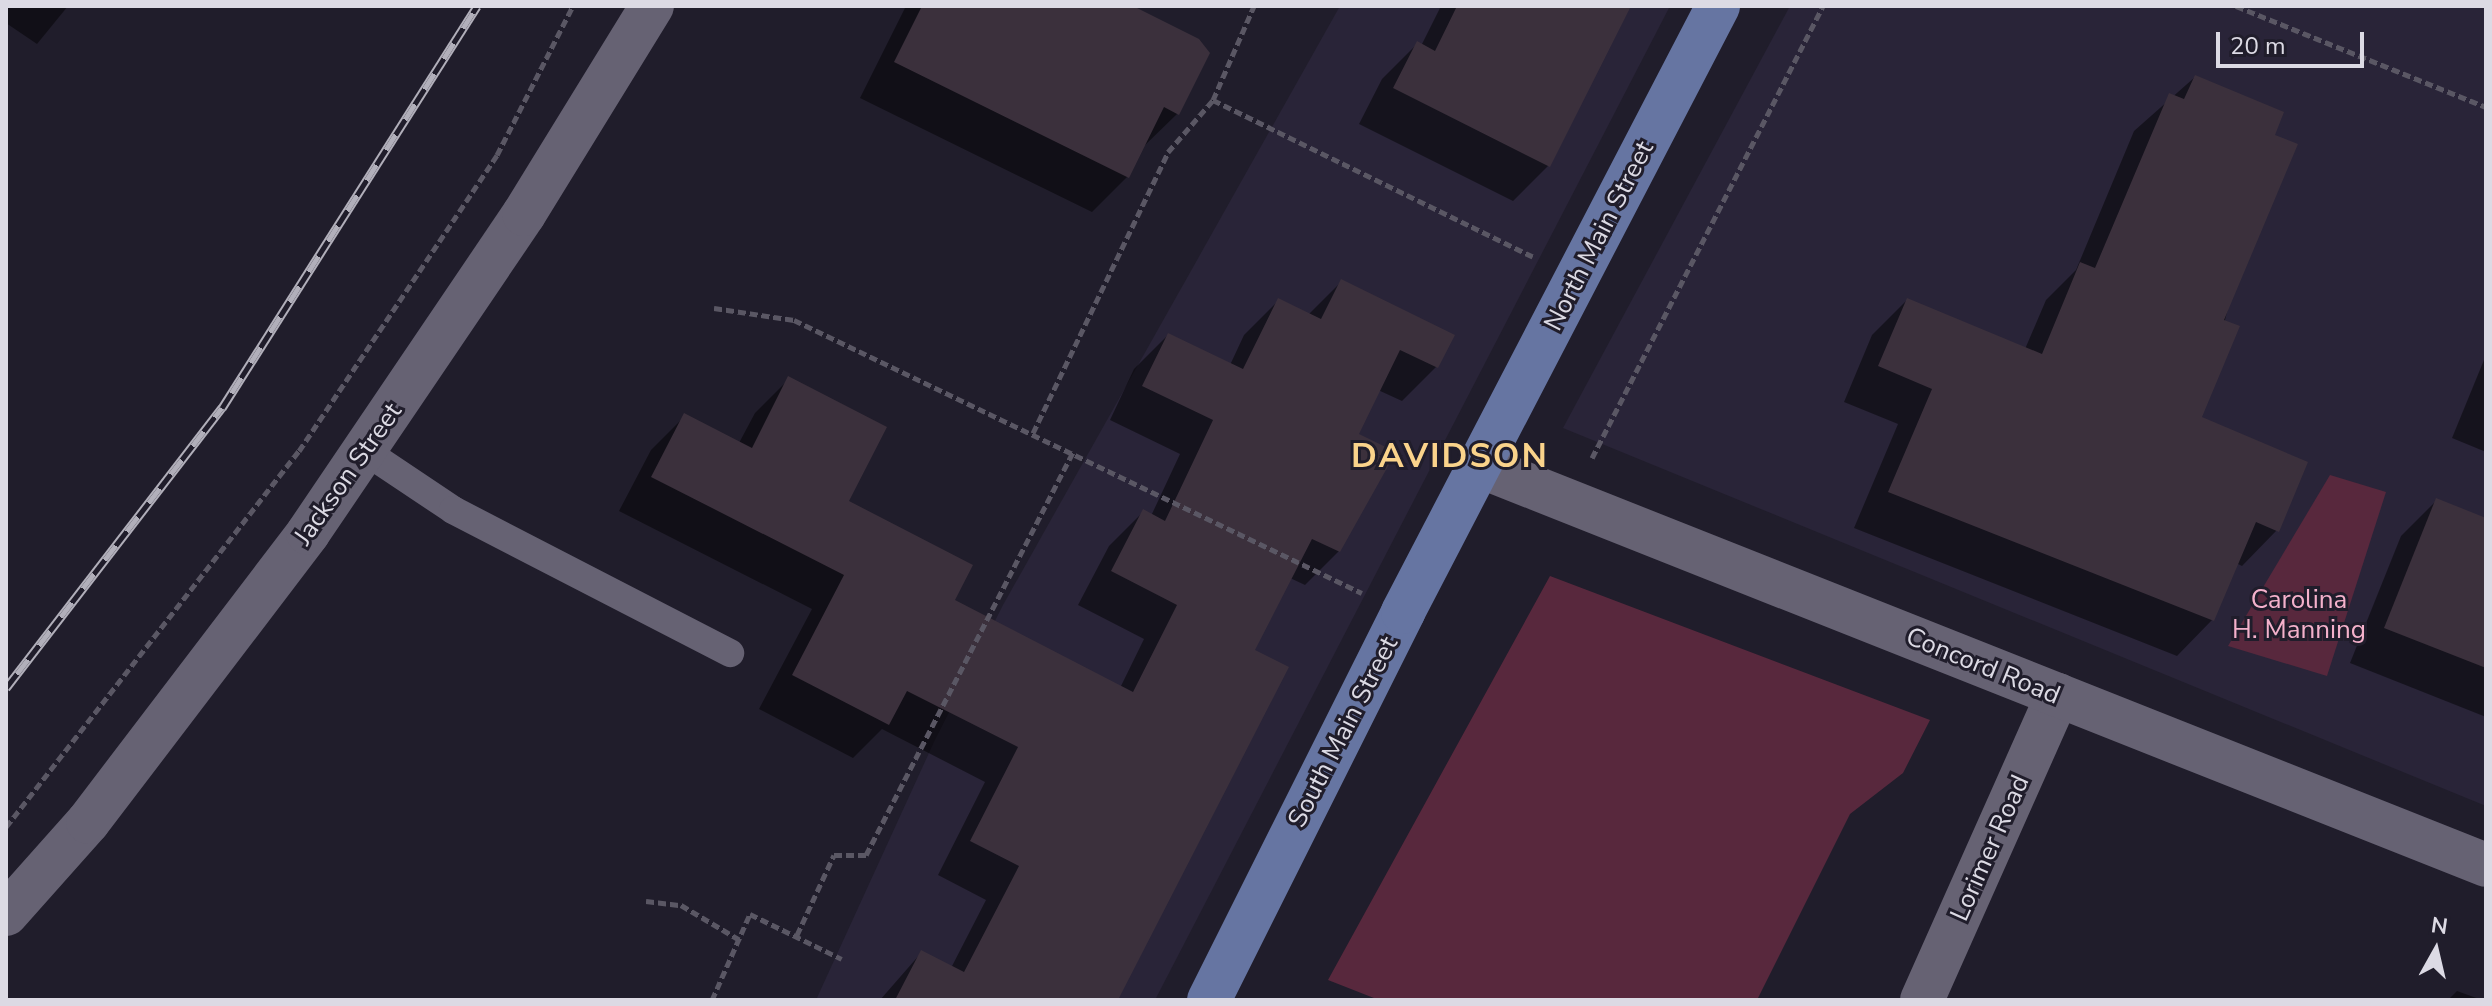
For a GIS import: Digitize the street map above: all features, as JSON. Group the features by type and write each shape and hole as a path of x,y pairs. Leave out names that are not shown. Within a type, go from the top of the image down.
{"main road":[{"name":"North Main Street","path":"1480,466 1718,6"},
{"name":"South Main Street","path":"1209,1000 1403,612 1480,466"}],"street":[{"name":"Jackson Street","path":"6,914 88,822 365,451 524,214 652,6"},
{"name":"Concord Road","path":"1480,466 2486,865"},
{"name":"Lorimer Road","path":"1922,1000 2058,695"}],"lane":[{"path":"365,451 453,510 730,653"}],"path":[{"path":"6,827 307,439 497,155 573,6"},
{"path":"1033,433 1168,152 1213,100 1254,6"},
{"path":"1570,502 1823,6"},
{"path":"2236,6 2486,107"},
{"path":"1213,100 1577,279"},
{"path":"714,308 794,320 1074,451 1403,612"},
{"path":"797,935 834,855 866,855 1074,451"},
{"path":"646,901 681,905 740,940"},
{"path":"712,1000 750,914 842,959"}],"shaded area":[{"path":"1340,6 1670,6 1155,1000 816,1000 934,742 1003,605"},
{"path":"1790,6 2486,6 2486,806 1563,428"}],"green space":[{"name":"Carolina H. Manning","path":"2330,475 2386,492 2327,676 2228,646"},
{"path":"1550,576 1930,720 1903,773 1850,814 1757,1000 1379,1000 1328,980"}],"building":[{"path":"922,6 1133,6 1199,39 1210,53 1179,115 1164,107 1129,178 894,62"},
{"path":"1457,6 1631,6 1550,167 1393,88 1417,41 1435,51"},
{"path":"2195,75 2284,112 2275,135 2298,144 2224,320 2240,326 2202,417 2308,462 2279,532 2256,522 2214,621 1888,492 1932,389 1878,366 1907,298 2042,354 2080,262 2095,268 2169,93 2184,99"},
{"path":"1341,279 1455,335 1438,368 1400,350 1359,434 1396,452 1340,552 1312,539 1255,650 1289,667 1118,1000 895,1000 921,950 964,972 1019,866 970,841 1018,747 907,691 889,725 792,675 844,575 651,477 684,413 752,448 788,376 887,427 849,501 973,565 955,600 1133,692 1177,605 1111,571 1143,509 1165,521 1213,420 1142,386 1168,333 1243,369 1278,298 1321,319"},
{"path":"2436,498 2486,518 2486,668 2384,628"}],"railway":[{"path":"6,688 222,408 477,6"}],"district":[{"name":"DAVIDSON","path":"1450,457"}]}
